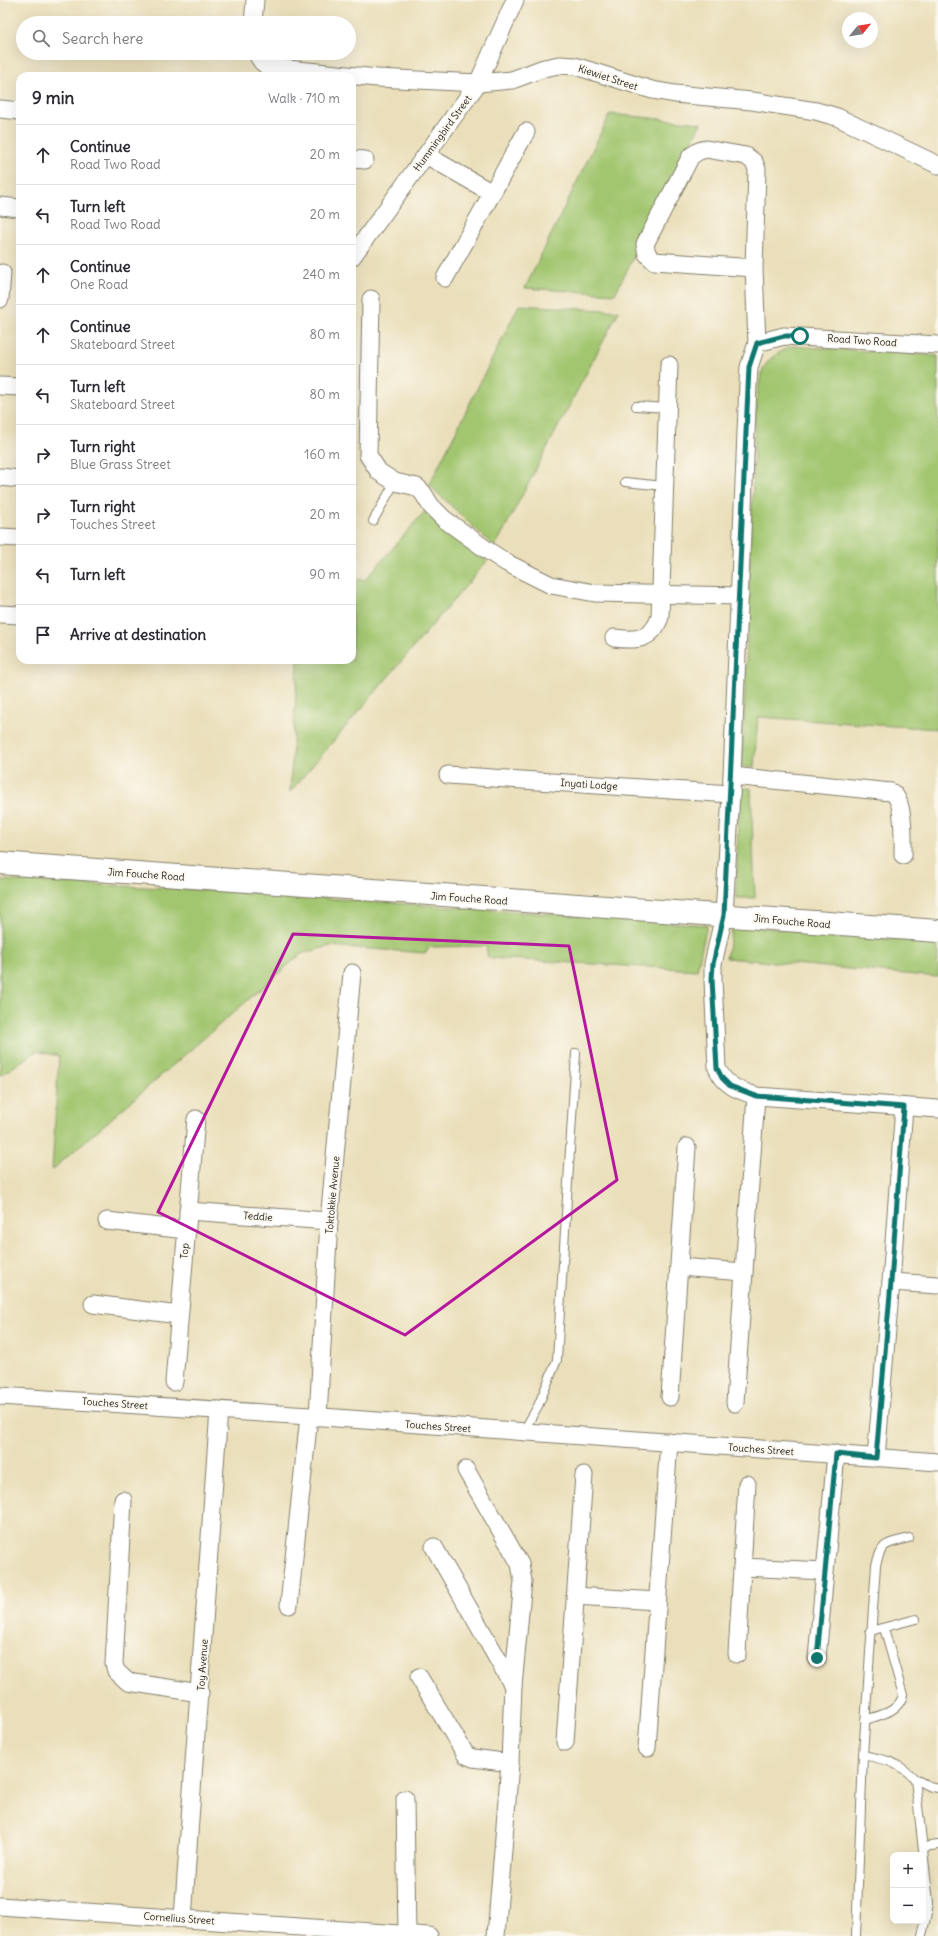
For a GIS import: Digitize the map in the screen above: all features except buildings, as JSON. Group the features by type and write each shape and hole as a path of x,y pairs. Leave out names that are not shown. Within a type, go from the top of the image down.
{"street":[{"path":"254,16 255,0"},
{"name":"Hummingbird Street","path":"356,251 478,83 515,0"},
{"path":"261,60 266,72"},
{"name":"Kiewiet Street","path":"356,77 478,83 512,80 544,68 559,65 575,66 652,90 675,94 752,101 816,111 837,117 938,165"},
{"path":"0,109 16,111"},
{"path":"445,278 526,132"},
{"path":"754,268 654,261 647,254 645,244 691,156 699,151 706,149 746,156 754,162 757,169 754,268 757,343 749,367 748,384 732,776 724,915 713,964 717,1068 722,1078 730,1086 756,1096 938,1109"},
{"path":"426,155 492,193"},
{"path":"0,206 16,208"},
{"path":"0,299 2,273"},
{"path":"371,299 368,455 378,472 395,482 417,487 423,493 431,506 444,519 506,563 551,585 595,592 740,596"},
{"name":"Road Two Road","path":"757,343 784,336 938,345"},
{"path":"614,638 627,640 648,636 656,628 660,617 669,365"},
{"path":"0,386 16,387"},
{"path":"0,477 16,479"},
{"path":"0,538 16,538"},
{"path":"0,614 16,615"},
{"name":"Inyati Lodge","path":"448,775 731,794"},
{"path":"732,776 891,792 895,794 899,801 903,855"},
{"name":"Jim Fouche Road","path":"0,863 938,931"},
{"name":"Toktokkie Avenue","path":"289,1605 314,1416 329,1221 352,973"},
{"path":"735,1403 756,1096"},
{"path":"876,1458 904,1107"},
{"name":"Top","path":"174,1382 196,1119"},
{"path":"670,1397 687,1147"},
{"name":"Teddie","path":"188,1211 329,1221"},
{"path":"107,1221 186,1230"},
{"path":"679,1267 744,1272"},
{"path":"891,1282 938,1284"},
{"path":"93,1304 179,1315"},
{"name":"Touches Street","path":"0,1396 314,1416 938,1462"},
{"name":"Toy Avenue","path":"183,1918 219,1410"},
{"path":"647,1748 670,1442"},
{"path":"817,1658 836,1454"},
{"path":"466,1470 520,1564 523,1582 513,1686 510,1762 496,1936"},
{"path":"565,1742 584,1475"},
{"path":"737,1654 747,1484"},
{"path":"123,1500 114,1664 116,1671 128,1682 200,1693"},
{"path":"434,1547 513,1686"},
{"path":"742,1567 826,1571"},
{"path":"575,1596 658,1601"},
{"path":"419,1677 466,1755 473,1758 510,1762"},
{"path":"405,1799 407,1935"},
{"name":"Cornelius Street","path":"0,1906 429,1936"}],"lane":[{"path":"636,406 667,408"},
{"path":"373,521 395,482"},
{"path":"625,482 664,486"},
{"path":"523,1432 538,1406 557,1360 576,1052"},
{"path":"856,1936 863,1755 870,1632 876,1565 879,1551 886,1544 909,1538"},
{"path":"870,1632 916,1619"},
{"path":"865,1720 893,1710 901,1703 903,1695 884,1628"},
{"path":"863,1755 891,1761 904,1768 915,1779 929,1786 938,1788"},
{"path":"915,1779 924,1847 929,1903 922,1936"},
{"path":"924,1847 938,1845"}],"highlighted area":[{"path":"293,934 569,946 617,1180 405,1335 158,1212"}],"green space":[{"path":"610,114 701,123 615,294 525,288"},
{"path":"519,305 619,311 495,547 429,485"},
{"path":"792,346 938,356 938,729 758,717 754,767 742,767 756,401 762,373 765,367 774,356"},
{"path":"424,512 487,561 290,792 298,664 356,664 356,579 365,580"},
{"path":"739,788 751,788 755,898 736,898"},
{"path":"0,880 225,891 707,925 697,970 488,958 486,946 429,947 426,953 330,946 301,954 52,1170 59,1056 37,1051 0,1076"},
{"path":"733,925 938,943 938,977 726,958"}],"route":[{"path":"800,336 770,338 757,343 749,367 732,776 724,915 713,964 712,979 717,1068 722,1078 730,1086 756,1096 904,1107 876,1458 836,1454 817,1658"}]}
